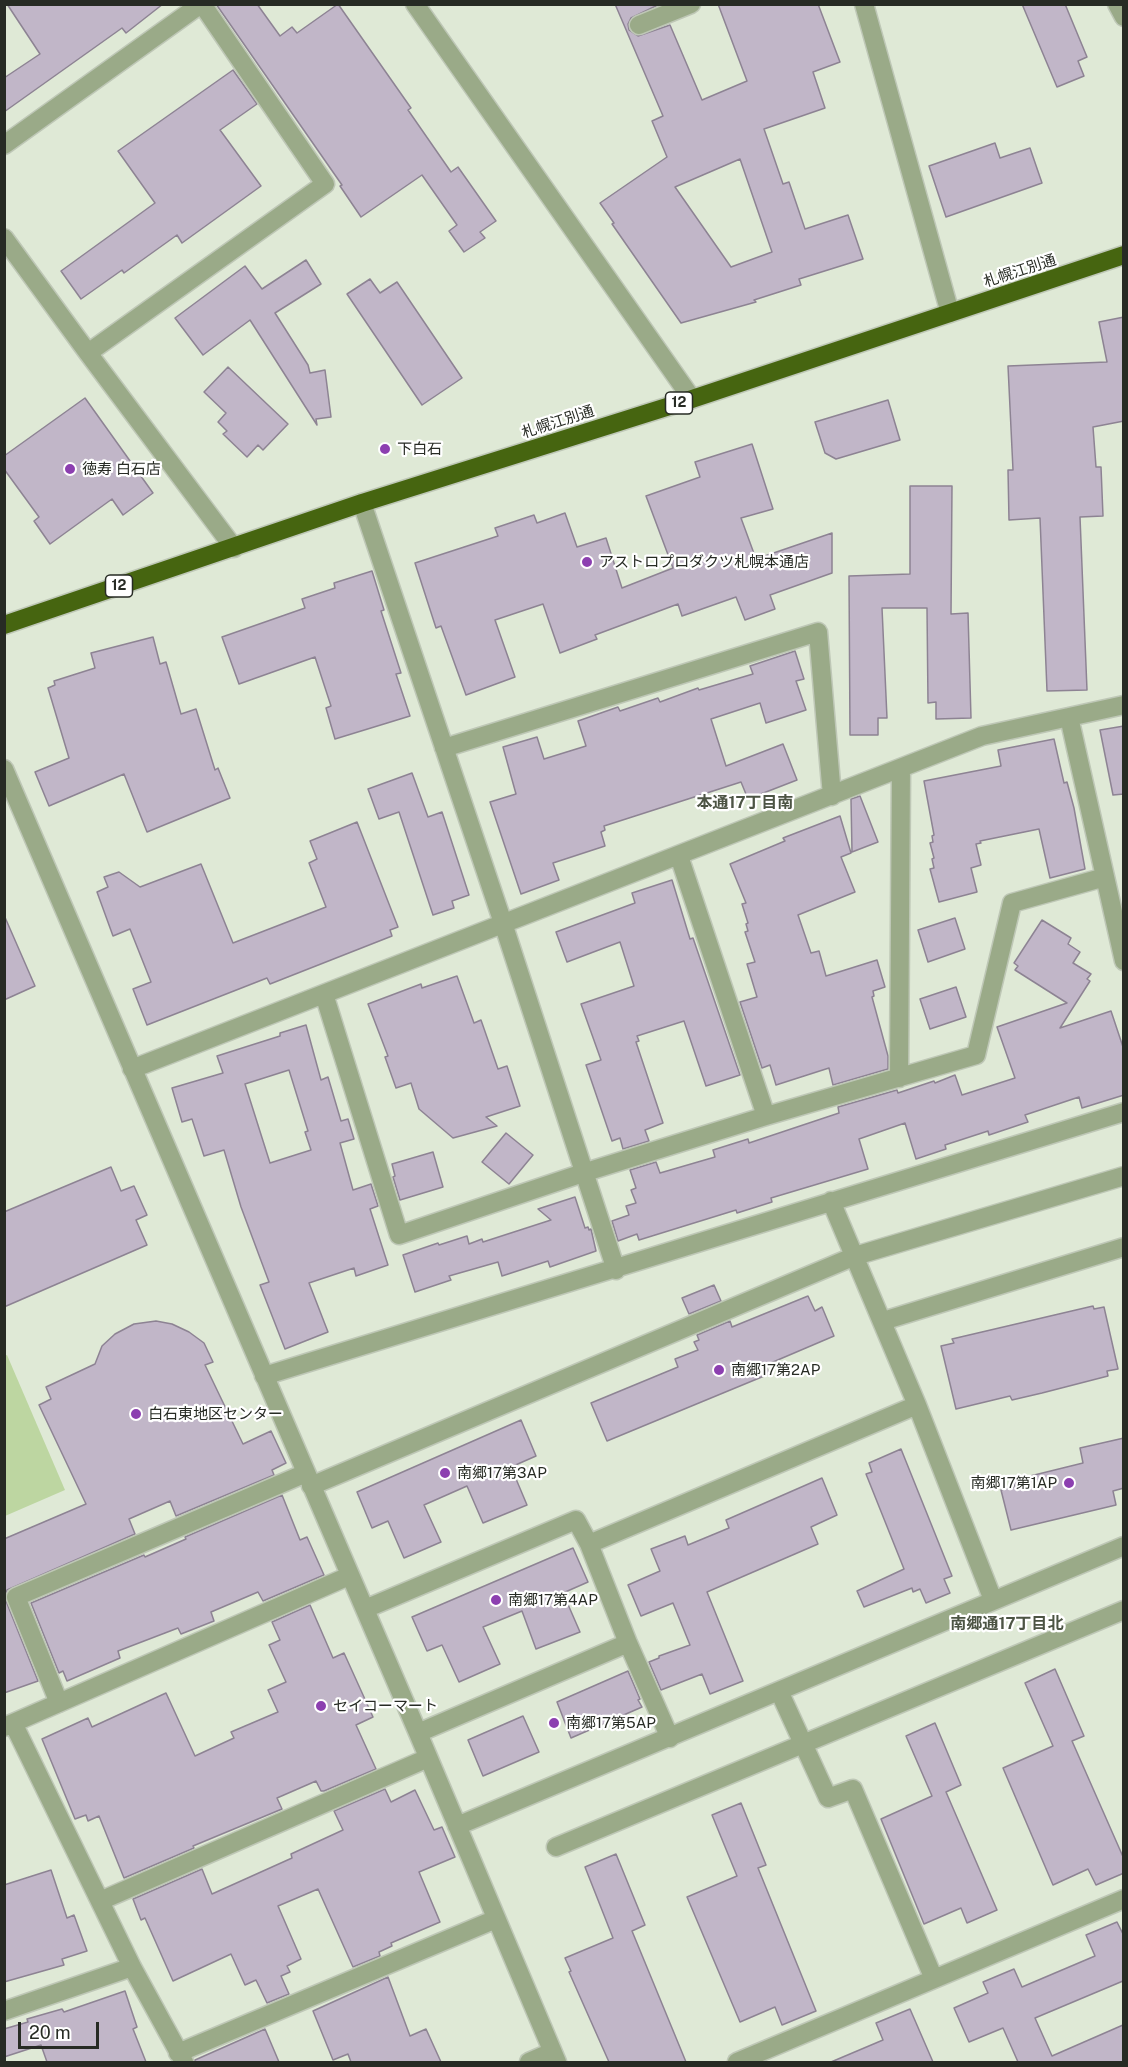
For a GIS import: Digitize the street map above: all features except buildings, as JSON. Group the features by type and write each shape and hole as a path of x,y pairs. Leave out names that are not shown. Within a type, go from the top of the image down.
{"highway":[{"name":"札幌江別通","path":"4,625 362,503 692,399 1124,255"}],"street":[{"path":"4,146 202,4 325,184 88,353"},
{"path":"415,4 692,399"},
{"path":"639,25 691,4"},
{"path":"864,4 950,313"},
{"path":"1117,4 1124,17"},
{"path":"7,246 234,548"},
{"path":"362,503 586,1172 616,1270"},
{"path":"444,748 818,632 832,796"},
{"path":"132,1069 982,736 1124,705"},
{"path":"1069,717 1124,962"},
{"path":"898,1078 901,768"},
{"path":"4,769 555,2057 529,2062"},
{"path":"679,856 766,1116"},
{"path":"324,994 399,1235 586,1172 766,1116 976,1055 1012,903 1105,877"},
{"path":"264,1376 616,1270 831,1201 1124,1112"},
{"path":"58,1703 16,1597 855,1256 1124,1176"},
{"path":"831,1201 883,1321 993,1600"},
{"path":"883,1321 1124,1247"},
{"path":"589,1544 917,1406"},
{"path":"365,1609 576,1520 589,1544 628,1644 670,1738"},
{"path":"458,1826 1124,1546"},
{"path":"349,1576 9,1725 132,1967 181,2057 496,1919"},
{"path":"556,1847 1124,1610"},
{"path":"418,1733 628,1644"},
{"path":"779,1691 828,1798 853,1789 934,1979"},
{"path":"100,1901 428,1758"},
{"path":"737,2062 1124,1899"},
{"path":"4,2011 132,1967"}],"green space":[{"path":"7,1355 65,1490 5,1516 4,1356"}],"place":[{"name":"下白石","path":"385,449"},
{"name":"徳寿 白石店","path":"70,469"},
{"name":"アストロプロダクツ札幌本通店","path":"587,562"},
{"name":"南郷17第2AP","path":"719,1370"},
{"name":"白石東地区センター","path":"136,1414"},
{"name":"南郷17第3AP","path":"445,1473"},
{"name":"南郷17第1AP","path":"1069,1483"},
{"name":"南郷17第4AP","path":"496,1600"},
{"name":"セイコーマート","path":"321,1706"},
{"name":"南郷17第5AP","path":"554,1723"}],"district":[{"name":"本通17丁目南","path":"745,803"},
{"name":"南郷通17丁目北","path":"1007,1624"}]}
